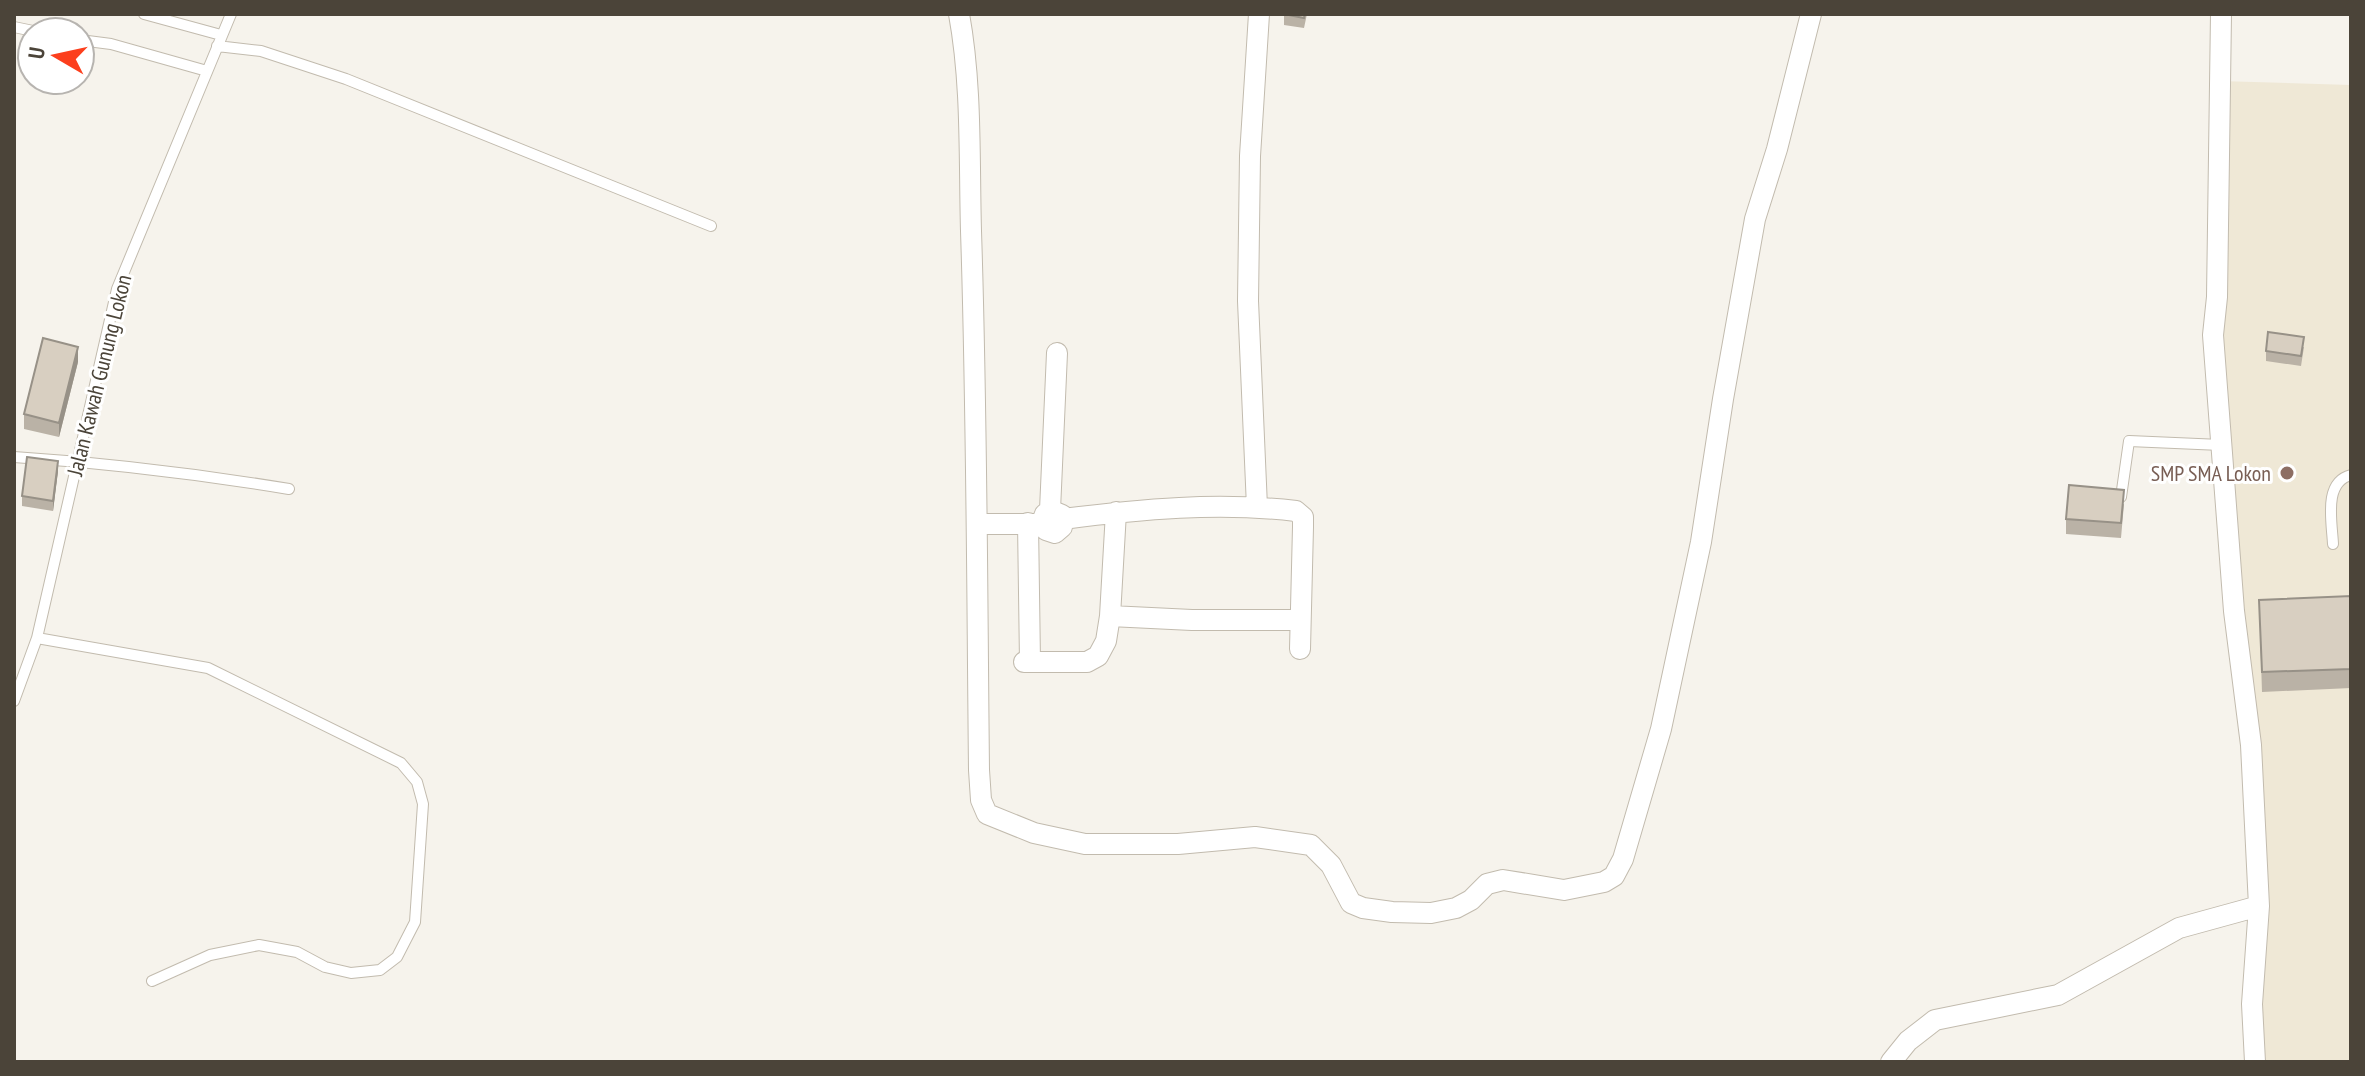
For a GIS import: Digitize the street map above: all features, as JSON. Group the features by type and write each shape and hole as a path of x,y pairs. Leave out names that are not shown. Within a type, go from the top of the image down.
{"street":[{"path":"959,14 964,43 971,169 979,524 979,770 981,800 987,814 1034,833 1085,844 1178,844 1255,837 1311,845 1331,865 1351,903 1392,912 1431,913 1456,908 1471,900 1487,884 1503,880 1564,890 1604,882 1614,876 1623,859 1661,729 1701,542 1748,250 1811,14"},
{"path":"1257,507 1248,301 1250,156 1259,14"},
{"path":"2221,14 2217,297 2213,335 2234,611 2251,745 2259,906 2252,1004 2255,1062"},
{"path":"1057,353 1046,519 1027,662 1087,662 1098,656 1106,641 1110,616 1116,512"},
{"path":"979,524 1205,507 1296,511 1303,517 1300,649"},
{"path":"1110,616 1299,620"},
{"path":"1891,1062 1908,1041 1935,1020 2058,995 2179,928 2259,906"}],"lane":[{"path":"144,14 219,41 293,60 711,226"},
{"name":"Jalan Kawah Gunung Lokon","path":"14,701 37,638 117,289 231,14"},
{"path":"96,42 207,71"},
{"path":"2109,495 2121,497 2129,441 2221,445"},
{"path":"14,457 77,461 289,489"},
{"path":"2333,544 2331,498 2335,485 2351,475"},
{"path":"37,638 208,668 401,763 417,782 423,804 415,922 397,957 380,970 351,973 325,967 297,952 259,945 210,955 152,981"}],"shaded area":[{"name":"SMP SMA Lokon","path":"2220,81 2351,85 2351,1062 2258,1062 2259,906 2213,335"}],"building":[{"path":"1284,14 1305,14 1304,18"},
{"path":"2268,332 2304,337 2301,356 2266,351"},
{"path":"43,338 78,347 59,423 24,414"},
{"path":"27,457 58,461 53,501 22,496"},
{"path":"2069,485 2124,490 2121,523 2066,519"},
{"path":"2351,596 2351,669 2262,672 2259,600"}],"place":[{"name":"SMP SMA Lokon","path":"2287,473"}]}
